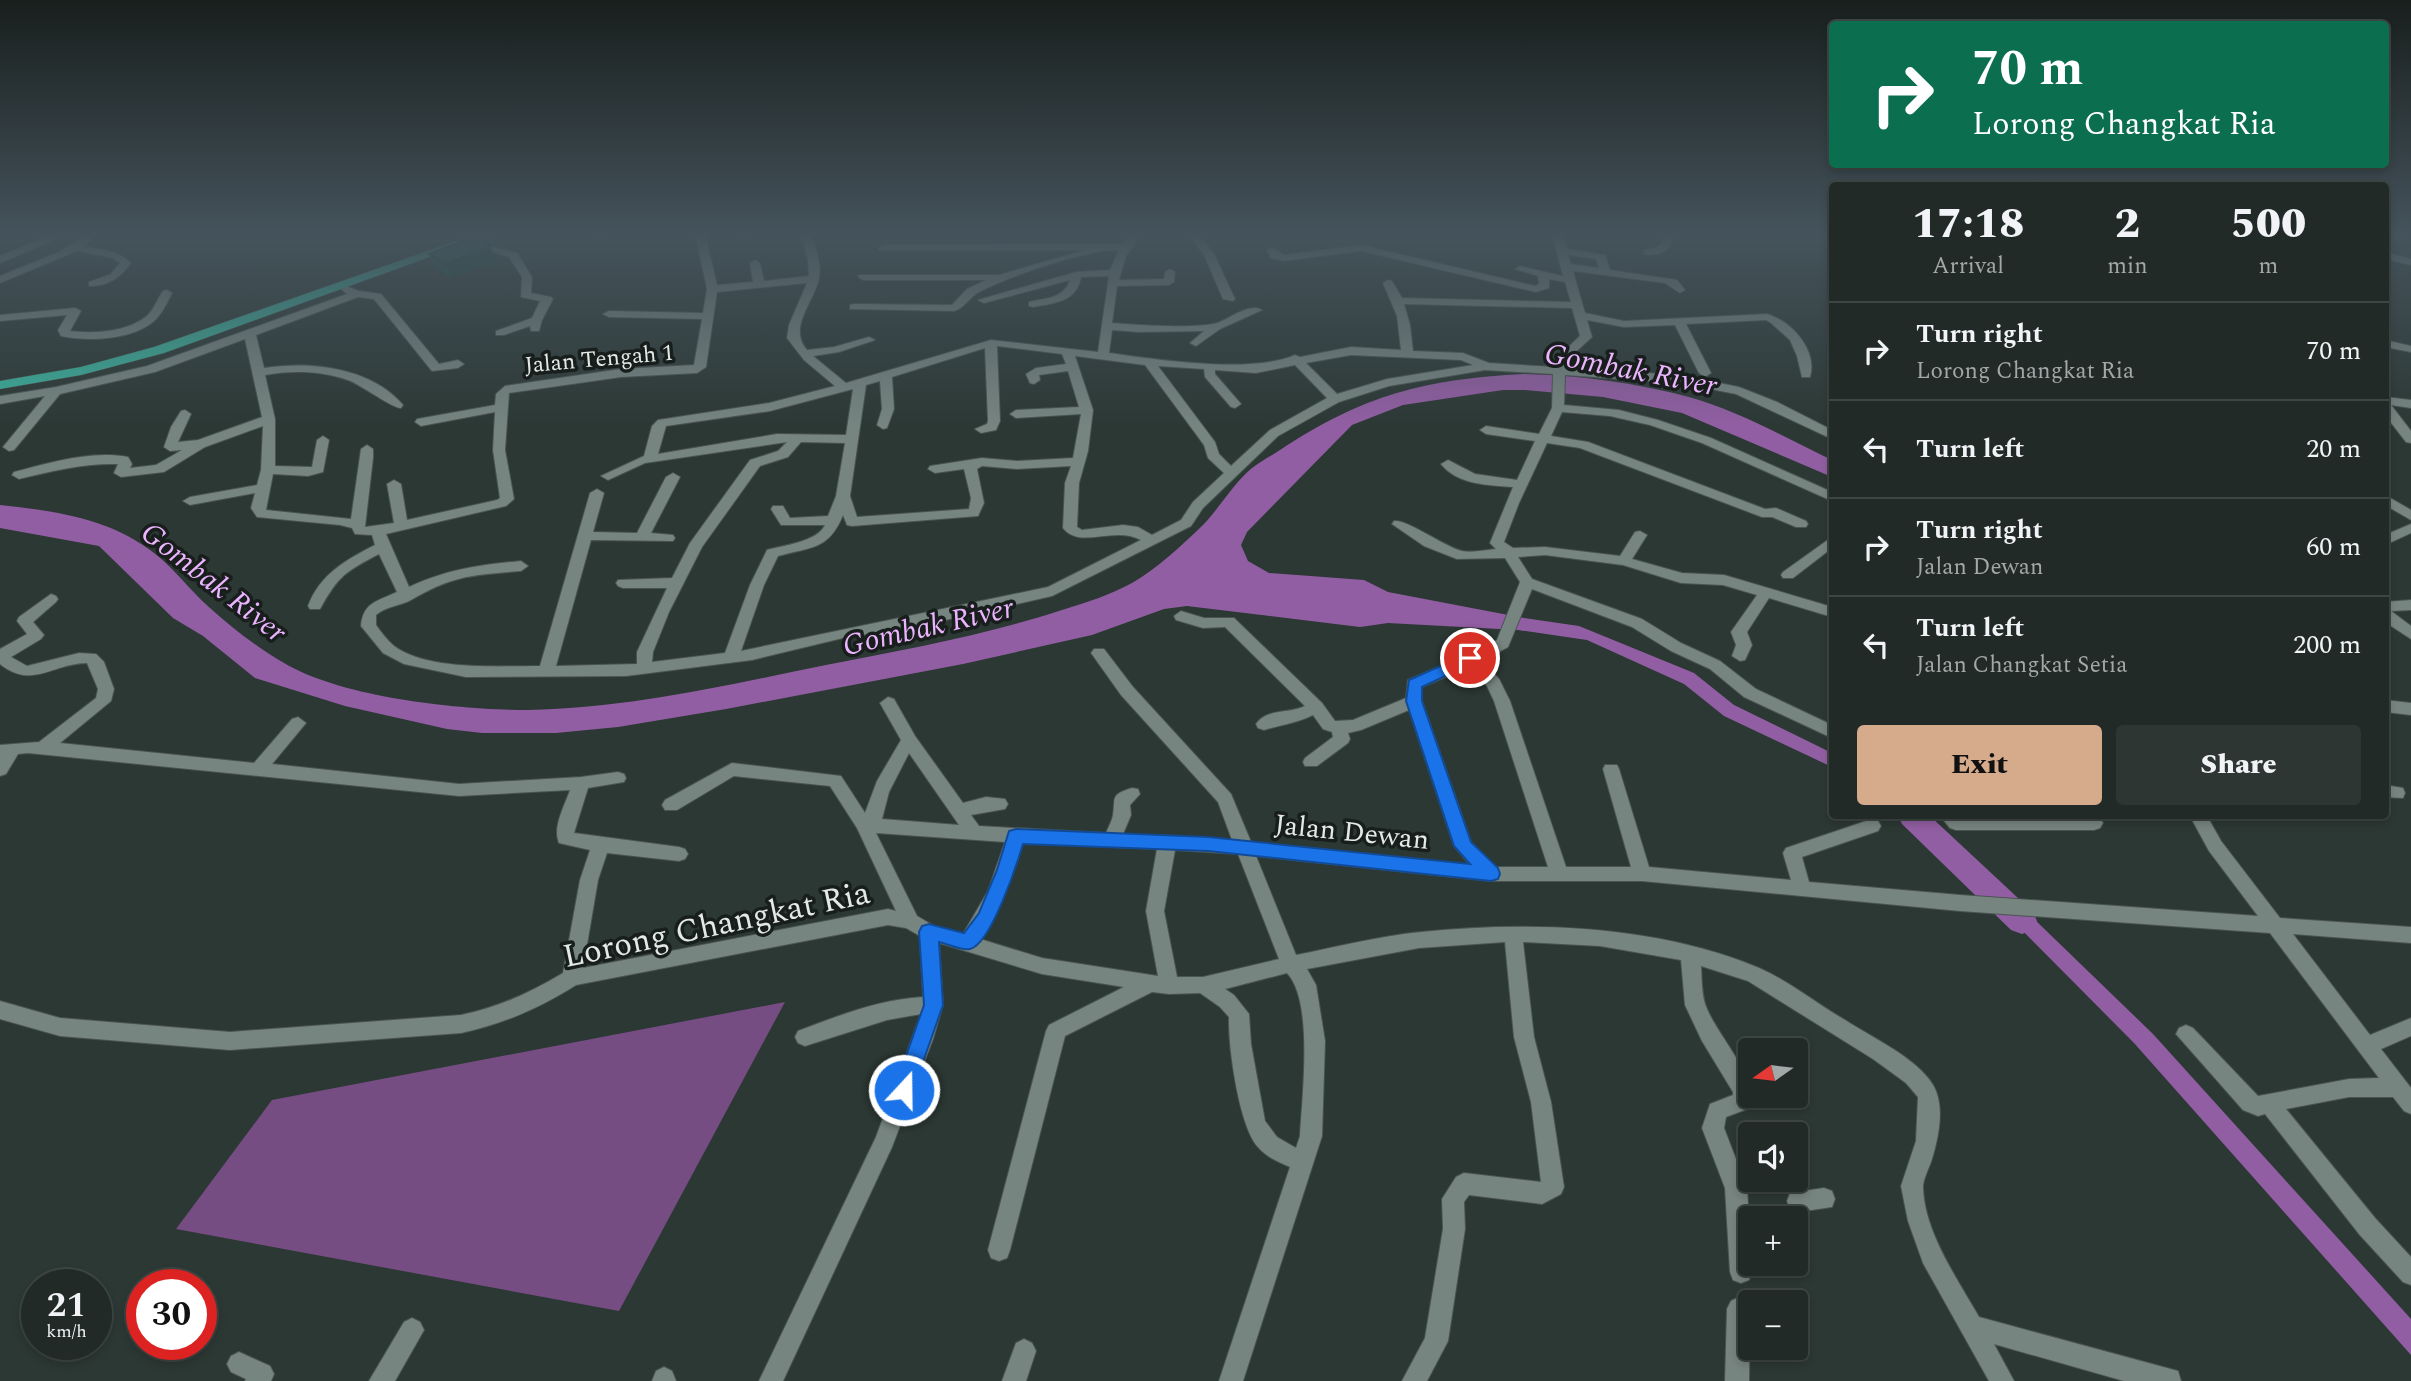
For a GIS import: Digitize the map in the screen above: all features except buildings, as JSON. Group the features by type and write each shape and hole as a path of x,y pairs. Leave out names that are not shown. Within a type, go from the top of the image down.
{"main road":[{"path":"0,379 66,369 156,345 298,297"},
{"path":"0,385 52,378 109,365 306,297"},
{"path":"0,397 109,373 332,297"}],"street":[{"path":"0,318 75,311 64,330 65,334 74,336 121,331 152,317 164,297"},
{"path":"0,397 55,391 151,369 250,333 335,297"},
{"path":"378,297 436,368 458,364"},
{"path":"499,333 536,324 547,299 538,297"},
{"path":"609,314 708,316 711,297"},
{"path":"808,297 793,326 793,340 804,355 845,388"},
{"path":"855,307 954,307 960,305 965,297"},
{"path":"984,300 994,297"},
{"path":"1033,304 1055,297"},
{"path":"1103,357 1112,297"},
{"path":"1397,297 1407,332 1407,352"},
{"path":"1574,297 1586,337 1564,356 1559,372 1557,404 1497,543 1508,552 1527,582 1637,623 1676,648 1715,665 1750,693 1829,731"},
{"path":"1399,301 1578,310 1624,324 1767,317 1786,326 1805,363 1806,374"},
{"path":"1196,343 1216,327 1256,310"},
{"name":"Jalan Tengah 1","path":"503,407 502,394 505,390 621,373 697,369 700,367 708,316"},
{"path":"1680,323 1705,373"},
{"path":"1108,326 1139,329 1216,327"},
{"path":"250,333 269,419 268,470 258,508 262,514 357,525"},
{"path":"804,355 869,340"},
{"path":"650,458 658,426 662,423 770,407 845,388 991,344 1007,343 1149,362 1256,369 1295,359 1351,351 1463,357 1485,366"},
{"path":"2389,343 2411,349"},
{"path":"981,429 992,427 994,421 991,344"},
{"path":"1067,350 1087,410 1072,483 1070,528 1082,534 1133,530 1152,540"},
{"path":"1295,359 1335,399"},
{"path":"1149,362 1210,445 1213,455 1231,473"},
{"path":"1210,366 1209,374 1235,404"},
{"path":"520,566 466,571 442,577 376,608 369,614 368,626 388,649 410,660 455,671 591,672 752,655 890,623 928,619 1052,591 1186,523 1198,505 1274,433 1335,399 1387,383 1485,366 1680,379 1739,391 1829,433"},
{"path":"259,372 289,367 321,371 385,391 397,405"},
{"path":"1034,380 1032,374 1036,372 1072,367"},
{"path":"883,425 888,409 886,375"},
{"path":"731,657 757,585 772,553 815,541 829,532 843,496 860,383"},
{"path":"9,447 55,391"},
{"path":"2389,401 2411,404"},
{"path":"1557,404 1625,415 1682,431 1740,453 1829,496"},
{"path":"367,449 368,466 361,490 357,525 360,531 401,526 501,503 507,499 499,450 503,407 421,422"},
{"path":"1016,414 1087,410"},
{"path":"2389,412 2411,439"},
{"path":"185,414 170,447 200,444"},
{"path":"19,475 59,464 91,460 123,460 125,464 121,473 148,471 170,463 200,444 269,419"},
{"path":"1486,430 1583,445 1645,471 1767,514 1770,511 1801,524"},
{"path":"608,476 635,462 650,458 777,438 851,439"},
{"path":"644,668 645,652 675,583 695,546 755,463 783,454 797,439"},
{"path":"268,470 309,472 318,469 323,440"},
{"path":"935,469 982,463 1017,466 1078,463"},
{"path":"1448,464 1454,471 1463,474 1521,484"},
{"path":"843,496 852,522 973,513 979,507 979,500 970,469 972,466"},
{"path":"642,537 673,477"},
{"path":"394,484 401,526"},
{"path":"190,501 263,488"},
{"path":"547,670 597,493"},
{"path":"2389,502 2411,516"},
{"path":"778,509 786,522 832,520"},
{"path":"1399,524 1448,552 1477,556 1545,551 1624,561 1681,578 1724,580 1829,611"},
{"path":"2389,539 2411,528"},
{"path":"377,531 406,596"},
{"path":"1624,561 1640,535"},
{"path":"585,536 668,538"},
{"path":"1788,575 1829,543"},
{"path":"315,606 319,590 347,565 383,547"},
{"path":"1491,874 1463,846 1414,701 1414,684 1491,651 1503,643 1527,582"},
{"path":"623,583 675,583"},
{"path":"1740,656 1744,645 1739,632 1766,592"},
{"path":"42,748 103,701 106,689 96,662 91,658 79,658 27,672 15,668 0,656 36,635 24,621 51,598"},
{"path":"2389,607 2411,605"},
{"path":"1181,616 1203,623 1229,622 1316,707 1329,724 1339,728 1355,726 1414,701"},
{"path":"2389,617 2411,634"},
{"path":"1099,653 1127,691 1225,799 1290,964 1304,978 1315,1041 1311,1136 1231,1381"},
{"path":"1470,658 1487,676 1502,701 1559,874"},
{"path":"888,703 909,740 975,834"},
{"path":"2389,706 2411,709"},
{"path":"1264,724 1274,718 1294,718 1316,707"},
{"path":"257,770 298,723"},
{"path":"1311,762 1342,739 1339,728"},
{"path":"868,826 885,781 909,740"},
{"path":"0,771 7,750 42,748 459,790 581,783 618,778"},
{"path":"671,805 732,769 835,780 868,826 919,926 933,1005 885,1140 771,1381"},
{"path":"1611,769 1642,874"},
{"path":"581,783 565,829 565,838 679,854"},
{"path":"1112,839 1122,815 1121,802 1132,794"},
{"path":"959,811 986,804 999,804"},
{"path":"1952,819 1956,823 2094,823"},
{"path":"2201,819 2215,846 2411,1104"},
{"name":"Jalan Dewan","path":"868,826 1245,847 1491,874 1642,874 2047,909 2411,935"},
{"path":"1802,889 1792,853 1872,826"},
{"path":"968,942 986,917 1006,870 1016,836"},
{"path":"1160,985 1155,911 1167,842"},
{"path":"572,978 589,880 601,845"},
{"name":"Lorong Changkat Ria","path":"0,1010 60,1027 230,1041 461,1024 490,1018 536,1000 572,978 875,918 919,926 1042,966 1160,985 1202,985 1290,964 1419,940 1513,934 1600,938 1690,954 1754,975 1880,1053 1913,1076 1925,1090 1929,1098 1927,1140 1912,1186 1919,1222 1931,1255 2002,1381"},
{"path":"1414,1381 1436,1340 1454,1230 1454,1199 1464,1184 1542,1193 1553,1187 1541,1102 1524,1037 1513,934"},
{"path":"1690,954 1695,1004 1709,1035 1743,1090 1743,1101 1717,1111 1713,1128 1736,1188 1738,1222"},
{"name":"Lorong Changkat Ria","path":"999,1250 1056,1031 1160,985"},
{"path":"1202,985 1227,1001 1239,1014 1238,1041 1255,1124 1267,1142 1304,1163"},
{"path":"805,1037 885,1013 923,1004 933,1005"},
{"path":"2365,1046 2411,1027"},
{"path":"2186,1034 2250,1103 2259,1105 2349,1088 2397,1087"},
{"path":"2271,1103 2281,1121 2367,1226 2411,1274"},
{"path":"1798,1201 1825,1199"},
{"path":"1971,1327 2027,1339 2124,1371 2170,1379"},
{"path":"381,1381 412,1330"},
{"path":"1737,1381 1738,1345"},
{"path":"1014,1381 1024,1350"},
{"path":"239,1364 262,1374 257,1381"}],"shaded area":[{"name":"Gombak River","path":"1524,374 1586,378 1689,397 1726,410 1829,459 1829,476 1682,413 1603,397 1503,390 1403,405 1352,425 1247,532 1241,545 1248,561 1269,573 1364,580 1388,592 1579,626 1694,673 1734,705 1829,752 1829,766 1724,716 1684,684 1587,640 1518,630 1388,623 1360,627 1187,606 1164,609 1092,635 963,664 618,727 556,733 482,733 447,729 345,706 255,678 203,636 173,618 99,546 0,528 0,505 78,517 115,530 158,556 210,608 255,644 284,663 337,685 403,700 469,708 528,710 604,705 715,688 944,641 1032,619 1097,598 1132,583 1151,571 1203,525 1252,468 1310,431 1368,403 1396,393 1488,376"},
{"path":"2029,914 2153,1034 2411,1319 2411,1355 2134,1043 2007,915"},
{"path":"785,1002 619,1311 176,1229 272,1100"}],"waterway":[{"path":"1915,819 2022,921"}],"route":[{"path":"904,1090 933,1005 929,932 968,942 986,917 1006,870 1016,836 1208,844 1491,874 1463,846 1414,701 1414,684 1470,658"}]}
